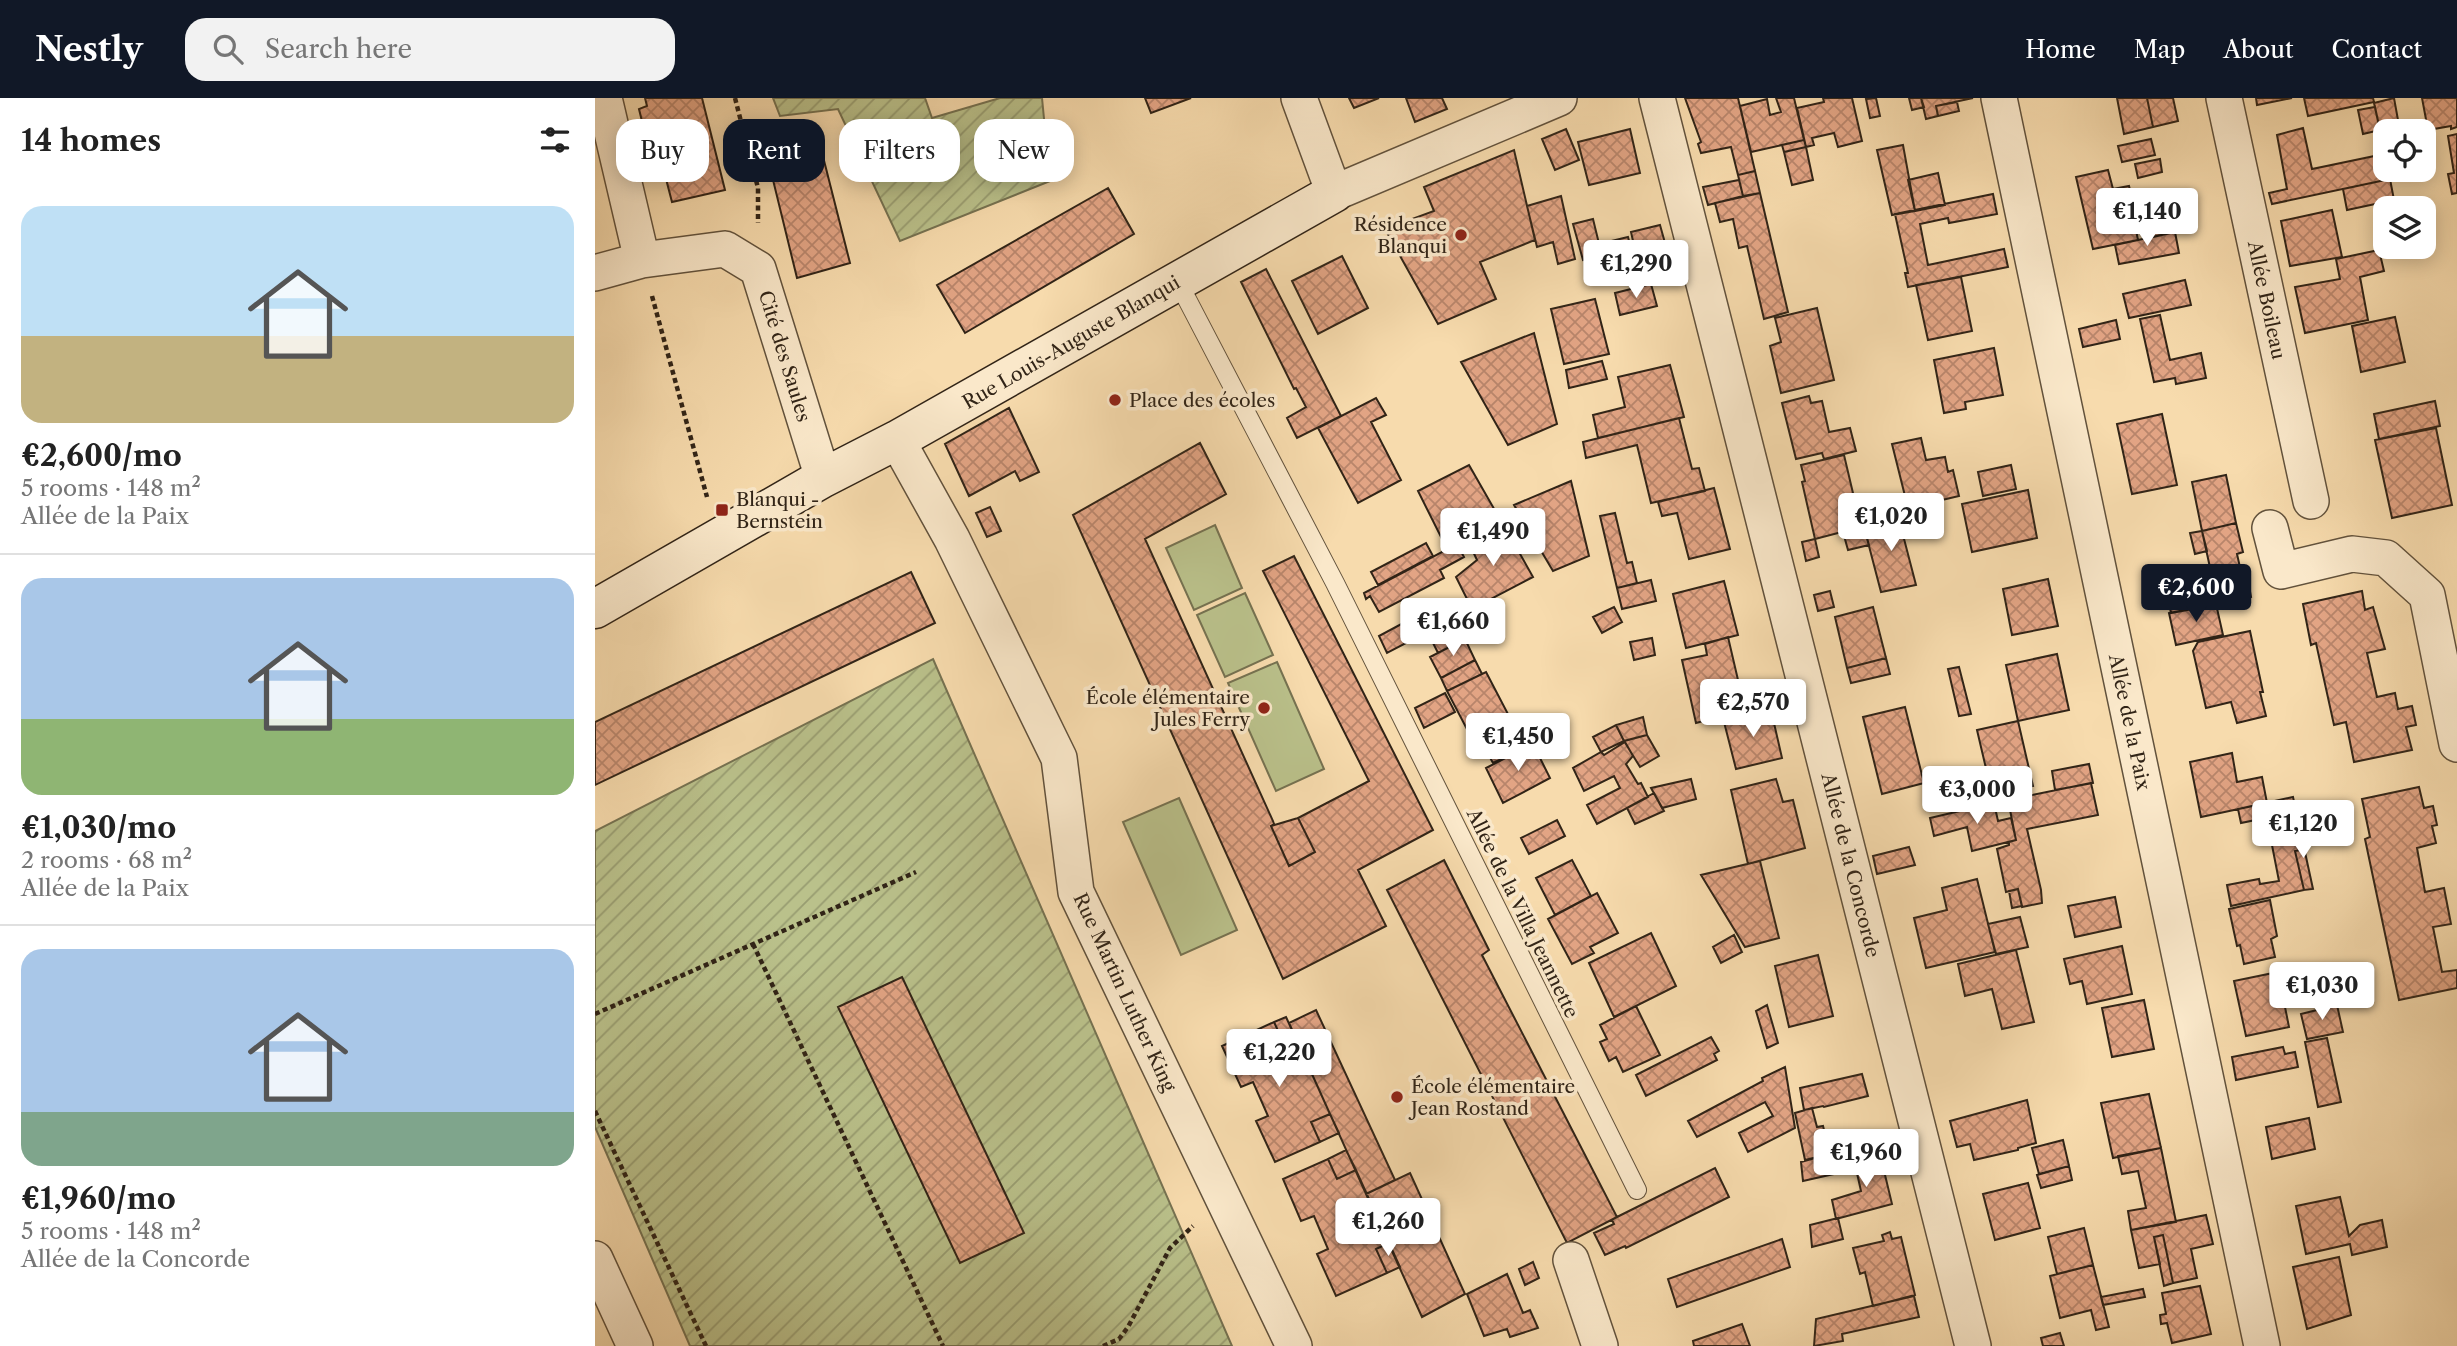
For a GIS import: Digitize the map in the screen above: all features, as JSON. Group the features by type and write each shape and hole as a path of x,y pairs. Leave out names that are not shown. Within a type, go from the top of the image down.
{"street":[{"path":"604,98 642,260"},
{"path":"1300,98 1334,193"},
{"name":"Rue Louis-Auguste Blanqui","path":"595,610 823,478 897,440 1334,193 1559,98"},
{"name":"Allée de la Concorde","path":"1657,98 1973,1346"},
{"name":"Allée de la Paix","path":"1999,98 2262,1346"},
{"name":"Allée Boileau","path":"2224,98 2311,501"},
{"name":"Cité des Saules","path":"595,273 642,260 725,249 758,269 823,478"},
{"name":"Rue Martin Luther King","path":"897,440 958,551 1059,758 1076,892 1294,1346"},
{"path":"2270,528 2281,571 2353,554 2386,558 2427,595 2457,744"},
{"path":"595,1259 635,1346"},
{"path":"1571,1260 1600,1346"}],"lane":[{"name":"Allée de la Villa Jeannette","path":"1178,282 1335,583 1637,1190"}],"path":[{"path":"735,98 758,188 758,269"},
{"path":"642,260 719,539"},
{"path":"595,1014 916,872"},
{"path":"753,944 943,1346"},
{"path":"595,1111 706,1346"},
{"path":"1103,1346 1119,1339 1128,1327 1170,1248 1223,1198"}],"green space":[{"path":"773,98 925,98 932,118 1000,98 1042,98 1044,119 974,119 974,182 1048,182 900,241 872,182 960,182 960,119 843,119 838,109 780,116"},
{"path":"1215,525 1242,588 1194,610 1166,548"},
{"path":"1245,593 1273,655 1225,677 1197,615"},
{"path":"933,659 1232,1346 690,1346 595,1127 595,831"},
{"path":"1277,662 1324,769 1276,791 1228,683"},
{"path":"1179,798 1237,930 1181,955 1123,822"}],"building":[{"path":"645,98 702,98 707,119 641,119 639,109 647,106"},
{"path":"1145,98 1191,98 1151,113"},
{"path":"1349,98 1379,98 1354,108"},
{"path":"1406,98 1442,98 1447,109 1415,122"},
{"path":"1685,98 1738,98 1755,171 1738,175 1731,147 1701,153 1698,144 1701,142"},
{"path":"1776,98 1794,98 1804,140 1751,152 1740,106 1767,99 1770,115 1781,112"},
{"path":"1823,98 1852,98 1862,141 1838,147 1834,133 1812,138 1814,145 1806,147 1797,108 1824,102"},
{"path":"1876,98 1880,116 1870,118 1866,99"},
{"path":"1909,98 1921,98 1924,107 1912,110"},
{"path":"1921,98 1973,98 1936,106 1938,116 1926,119"},
{"path":"2117,98 2147,98 2153,127 2124,134"},
{"path":"2147,98 2173,98 2178,121 2153,127"},
{"path":"2256,98 2292,98 2257,105"},
{"path":"2304,98 2373,98 2374,102 2308,116"},
{"path":"2394,98 2398,119 2377,119 2374,103"},
{"path":"2422,98 2457,98 2457,127 2436,129 2436,119 2426,119"},
{"path":"1957,102 1959,111 1938,116 1936,106"},
{"path":"2375,107 2378,119 2373,119 2373,132 2363,134 2358,110"},
{"path":"709,126 725,190 672,202 667,182 709,182"},
{"path":"2303,128 2312,169 2373,156 2373,182 2376,182 2272,204 2269,193 2287,189 2277,135"},
{"path":"1566,129 1579,160 1555,170 1542,139"},
{"path":"1630,129 1640,173 1589,185 1578,142"},
{"path":"2457,134 2457,193 2452,194 2448,174 2454,173 2448,136"},
{"path":"2151,139 2155,155 2122,162 2118,146"},
{"path":"1804,140 1806,147 1784,152 1782,145"},
{"path":"1903,145 1915,211 1892,215 1877,150"},
{"path":"1806,147 1813,180 1792,185 1784,152"},
{"name":"Résidence Blanqui","path":"1514,150 1535,240 1480,262 1496,299 1438,324 1385,229 1434,211 1424,187"},
{"path":"2160,159 2162,172 2138,178 2135,164"},
{"path":"825,164 850,263 797,278 774,182 825,182"},
{"path":"2108,170 2113,189 2129,186 2134,206 2113,210 2114,213 2136,208 2140,224 2135,225 2138,240 2093,249 2076,177"},
{"path":"1755,171 1760,193 1743,196 1738,175"},
{"path":"1938,173 1945,205 1915,211 1908,180"},
{"path":"1739,180 1743,196 1708,205 1703,187"},
{"path":"2376,182 2391,182 2393,196 2373,196 2373,204 2347,210 2343,189"},
{"path":"1108,188 1134,234 965,333 937,285"},
{"path":"1760,193 1788,312 1764,319 1747,246 1739,248 1733,219 1720,222 1715,203"},
{"path":"1993,194 1997,214 1949,223 1948,218 1920,224 1928,265 2004,249 2008,267 1908,287 1905,273 1908,273 1895,214"},
{"path":"1561,196 1575,259 1558,264 1553,242 1537,247 1527,206"},
{"path":"2169,207 2175,232 2153,237 2148,212"},
{"path":"2332,210 2342,257 2290,266 2281,221"},
{"path":"1593,219 1602,256 1583,260 1573,224"},
{"path":"1660,225 1665,243 1635,250 1631,232"},
{"path":"2175,232 2179,253 2119,264 2115,245"},
{"path":"1628,237 1632,253 1644,249 1649,270 1608,280 1599,244"},
{"path":"2373,251 2373,259 2381,259 2384,271 2360,277 2368,320 2305,333 2295,287 2340,279 2336,259"},
{"path":"1342,256 1368,308 1318,334 1292,281"},
{"path":"1266,269 1341,416 1297,438 1287,418 1306,407 1296,388 1294,389 1241,282"},
{"path":"1961,277 1972,331 1928,340 1916,285"},
{"path":"2185,280 2191,305 2129,318 2123,294"},
{"path":"1651,284 1657,306 1620,315 1615,293"},
{"path":"1595,299 1609,354 1564,364 1551,309"},
{"path":"1817,308 1834,380 1781,393 1770,346 1781,342 1775,318"},
{"path":"2160,315 2170,360 2201,353 2206,378 2176,384 2175,378 2154,382 2140,319"},
{"path":"2395,317 2405,362 2361,372 2352,326"},
{"path":"2116,320 2120,339 2083,347 2079,329"},
{"path":"1534,333 1557,424 1508,445 1461,362"},
{"path":"1994,348 2003,395 1965,402 1966,409 1944,413 1934,360"},
{"path":"1602,361 1607,379 1569,388 1566,370"},
{"path":"1670,365 1684,417 1598,438 1593,415 1625,407 1618,377"},
{"path":"1809,396 1811,403 1822,401 1829,432 1850,428 1856,451 1824,459 1822,453 1796,459 1782,403"},
{"path":"1376,398 1386,415 1371,422 1401,480 1358,503 1318,428"},
{"path":"2435,401 2440,426 2379,439 2374,414"},
{"path":"1009,408 1039,472 1020,481 1015,471 969,496 945,444"},
{"path":"2162,414 2177,485 2132,494 2117,424"},
{"path":"1679,418 1692,469 1699,468 1705,491 1651,503 1637,445 1586,458 1583,442"},
{"path":"2436,428 2452,505 2392,518 2375,440"},
{"path":"1921,438 1926,460 1945,457 1948,472 1953,470 1959,496 1908,508 1892,444"},
{"path":"1200,443 1226,494 1145,539 1273,821 1271,826 1289,866 1315,852 1298,818 1369,781 1263,571 1294,556 1433,830 1358,870 1386,926 1283,979 1073,515"},
{"path":"1844,455 1861,527 1815,539 1802,482 1805,481 1801,465"},
{"path":"1469,465 1501,521 1447,549 1418,491"},
{"path":"2011,465 2016,489 1983,496 1978,472"},
{"path":"2226,475 2236,523 2202,531 2192,482"},
{"path":"1571,481 1589,556 1553,571 1514,505"},
{"path":"1714,488 1730,549 1689,559 1677,513 1662,516 1658,502"},
{"path":"2028,490 2037,538 1972,552 1962,504"},
{"path":"990,507 1001,531 987,537 976,513"},
{"path":"1615,513 1627,563 1632,562 1637,583 1617,588 1600,516"},
{"path":"1909,515 1914,532 1903,535 1916,585 1881,592 1864,527"},
{"path":"1502,522 1533,577 1472,609 1456,577 1477,560 1469,543 1489,534 1487,530"},
{"path":"2236,523 2243,552 2237,554 2243,581 2248,580 2251,597 2218,604 2202,531"},
{"path":"1864,527 1869,545 1848,550 1843,532"},
{"path":"2202,531 2207,551 2195,554 2190,533"},
{"path":"1815,539 1819,557 1806,561 1802,542"},
{"path":"1426,543 1433,556 1378,585 1371,572"},
{"path":"1457,544 1464,557 1440,570 1444,578 1379,612 1370,596 1366,599 1364,593"},
{"path":"911,572 935,623 595,785 595,722"},
{"path":"2048,579 2058,626 2012,635 2003,589"},
{"path":"1651,580 1656,601 1622,609 1617,588"},
{"path":"1724,581 1738,635 1686,648 1673,594"},
{"path":"2210,584 2214,605 2171,613 2167,593"},
{"path":"1830,591 1834,607 1818,611 1814,595"},
{"path":"2362,591 2365,610 2373,607 2385,649 2367,653 2377,697 2395,693 2398,709 2412,706 2416,725 2406,727 2412,750 2354,762 2346,722 2334,725 2316,643 2311,645 2303,604"},
{"path":"1446,600 1456,617 1387,653 1379,636"},
{"path":"2216,604 2223,635 2176,645 2169,613"},
{"path":"1614,607 1622,622 1602,633 1593,617"},
{"path":"1873,607 1886,658 1847,668 1835,617"},
{"path":"1453,625 1461,641 1438,653 1430,637"},
{"path":"2250,631 2266,716 2237,723 2231,702 2206,708 2193,651 2198,642"},
{"path":"1728,637 1745,710 1696,723 1682,660 1707,655 1705,644"},
{"path":"1652,638 1655,655 1634,660 1630,642"},
{"path":"1465,639 1475,660 1441,678 1430,657"},
{"path":"2057,654 2069,710 2018,721 2006,665"},
{"path":"1886,658 1890,674 1851,683 1847,668"},
{"path":"1475,660 1482,674 1447,691 1441,678"},
{"path":"1959,667 1971,714 1959,716 1948,669"},
{"path":"1486,672 1509,716 1470,735 1447,691"},
{"path":"1445,693 1455,712 1424,728 1415,708"},
{"path":"1905,707 1924,783 1882,794 1863,717"},
{"path":"1771,710 1782,758 1736,769 1723,718 1743,713 1744,717"},
{"path":"1643,717 1647,735 1624,741 1616,725"},
{"path":"2018,721 2033,786 1992,794 1977,730"},
{"path":"1522,723 1533,744 1493,763 1482,743"},
{"path":"1616,725 1624,741 1601,752 1593,737"},
{"path":"1647,735 1659,756 1640,767 1624,741"},
{"path":"1625,742 1633,756 1626,764 1648,797 1597,824 1587,805 1620,788 1614,776 1584,791 1573,768 1601,752 1604,755"},
{"path":"1533,744 1550,778 1503,803 1486,768"},
{"path":"2232,753 2237,782 2262,777 2267,803 2201,817 2190,762"},
{"path":"2089,764 2093,783 2055,790 2052,771"},
{"path":"1691,779 1696,799 1662,808 1651,788"},
{"path":"1776,779 1783,802 1793,800 1805,848 1748,864 1731,790"},
{"path":"2091,783 2098,815 2027,829 2042,903 2022,907 2018,889 2006,892 1997,849 2016,840 2008,800"},
{"path":"2419,787 2424,808 2433,806 2437,825 2432,826 2436,843 2417,848 2425,892 2444,888 2451,924 2433,927 2442,972 2457,970 2457,988 2399,1000 2365,839 2370,837 2362,799"},
{"path":"1654,793 1664,811 1635,824 1627,808"},
{"path":"2293,797 2296,811 2293,813 2301,850 2295,851 2304,890 2231,906 2227,885 2259,879 2260,884 2279,881 2270,835 2273,834 2270,817 2241,823 2238,809"},
{"path":"1994,803 1998,821 2011,818 2016,840 1972,851 1967,827 1934,836 1930,818"},
{"path":"2296,811 2313,889 2304,890 2295,851 2301,850 2293,813"},
{"path":"1298,818 1315,852 1289,866 1271,826"},
{"path":"1557,820 1565,836 1529,854 1521,838"},
{"path":"1909,847 1915,865 1877,874 1873,856"},
{"path":"1444,860 1489,950 1482,955 1617,1217 1567,1243 1387,890"},
{"path":"1572,860 1591,896 1555,915 1536,878"},
{"path":"1760,861 1779,938 1745,947 1701,875"},
{"path":"1977,879 1995,952 1926,968 1914,918 1947,910 1942,888"},
{"path":"2018,889 2022,906 2012,908 2009,891"},
{"path":"1597,893 1618,933 1590,947 1594,953 1572,964 1548,919"},
{"path":"2115,897 2121,927 2075,937 2068,906"},
{"path":"2270,900 2277,936 2271,939 2275,957 2244,964 2229,909"},
{"path":"2020,917 2028,947 1996,954 1988,924"},
{"path":"1651,933 1676,986 1614,1017 1589,963"},
{"path":"1734,935 1742,952 1721,963 1713,947"},
{"path":"2122,946 2132,994 2087,1004 2082,981 2070,984 2064,959"},
{"path":"2016,950 2034,1022 2002,1029 1992,989 1965,996 1958,964"},
{"path":"1818,955 1833,1016 1789,1027 1775,966"},
{"path":"2278,972 2289,1027 2246,1036 2234,981"},
{"path":"902,977 1024,1233 960,1263 838,1007"},
{"path":"2144,1000 2154,1049 2112,1057 2102,1008"},
{"path":"1767,1005 1778,1043 1767,1048 1756,1011"},
{"path":"2337,1005 2343,1032 2307,1039 2301,1014"},
{"path":"1636,1006 1660,1055 1623,1072 1616,1057 1609,1061 1600,1042 1607,1039 1600,1025"},
{"path":"1316,1010 1395,1180 1366,1194 1289,1023"},
{"path":"1286,1017 1297,1041 1285,1046 1274,1022"},
{"path":"1274,1022 1285,1046 1297,1041 1330,1114 1311,1122 1320,1142 1275,1162 1256,1121 1268,1116 1253,1082 1241,1087 1222,1046"},
{"path":"1711,1037 1719,1051 1714,1054 1717,1060 1646,1096 1636,1075"},
{"path":"2327,1038 2341,1102 2318,1107 2305,1042"},
{"path":"2283,1047 2285,1054 2295,1052 2298,1067 2236,1080 2232,1057"},
{"path":"1785,1067 1795,1128 1748,1152 1739,1133 1773,1116 1765,1102 1697,1137 1688,1121"},
{"path":"1862,1074 1868,1096 1804,1110 1800,1088"},
{"path":"2149,1094 2161,1148 2113,1158 2101,1103"},
{"path":"2027,1100 2036,1143 1974,1160 1970,1144 1957,1147 1950,1121"},
{"path":"1812,1108 1817,1127 1823,1126 1830,1154 1805,1160 1795,1113"},
{"path":"1330,1114 1339,1133 1320,1142 1311,1122"},
{"path":"2309,1118 2315,1149 2272,1159 2266,1127"},
{"path":"2063,1140 2069,1166 2039,1174 2032,1148"},
{"path":"2161,1148 2176,1222 2131,1230 2128,1211 2146,1208 2138,1171 2122,1174 2118,1156"},
{"path":"1346,1150 1356,1170 1337,1179 1328,1159"},
{"path":"1829,1154 1834,1174 1803,1181 1801,1162"},
{"path":"1880,1154 1892,1204 1836,1219 1832,1200 1861,1191 1854,1160"},
{"path":"1328,1159 1337,1179 1356,1170 1389,1243 1376,1249 1387,1273 1336,1296 1317,1254 1328,1249 1314,1216 1301,1221 1283,1179"},
{"path":"2069,1166 2072,1180 2041,1188 2037,1175"},
{"path":"1715,1168 1729,1197 1626,1248 1625,1246 1605,1255 1594,1233 1614,1224 1612,1220 1617,1217"},
{"path":"1410,1173 1465,1294 1422,1317 1366,1194"},
{"path":"2028,1183 2040,1228 1995,1240 1983,1194"},
{"path":"2340,1197 2349,1236 2360,1225 2382,1220 2387,1247 2352,1255 2350,1244 2306,1254 2296,1206"},
{"path":"2206,1215 2213,1244 2191,1249 2197,1278 2173,1283 2163,1235 2154,1237 2160,1264 2139,1268 2131,1230"},
{"path":"1838,1218 1843,1239 1812,1247 1810,1225"},
{"path":"2084,1228 2093,1265 2057,1274 2048,1237"},
{"path":"1890,1232 1892,1239 1901,1237 1915,1295 1873,1306 1865,1272 1860,1274 1853,1248 1884,1241 1882,1235"},
{"path":"2163,1235 2173,1283 2164,1286 2154,1237"},
{"path":"1782,1239 1790,1267 1677,1307 1668,1279"},
{"path":"1389,1243 1400,1267 1387,1273 1376,1249"},
{"path":"2339,1257 2351,1315 2307,1329 2293,1267"},
{"path":"1533,1262 1539,1278 1525,1285 1519,1269"},
{"path":"2093,1265 2109,1327 2096,1330 2091,1310 2060,1318 2050,1276"},
{"path":"1507,1274 1523,1313 1530,1310 1538,1328 1510,1337 1507,1329 1484,1336 1467,1294"},
{"path":"2200,1286 2211,1334 2172,1343 2167,1323 2161,1324 2160,1315 2166,1314 2162,1293"},
{"path":"2143,1289 2145,1297 2103,1305 2101,1297"},
{"path":"1914,1296 1919,1317 1842,1334 1843,1341 1814,1346 1816,1319"},
{"path":"1742,1324 1750,1346 1694,1346 1693,1341"},
{"path":"2060,1333 2064,1346 2043,1346 2041,1338"}],"place":[{"name":"Résidence Blanqui","path":"1461,235"},
{"name":"Place des écoles","path":"1115,400"},
{"name":"Blanqui - Bernstein","path":"722,510"},
{"name":"École élémentaire Jules Ferry","path":"1264,708"},
{"name":"École élémentaire Jean Rostand","path":"1397,1097"}]}
